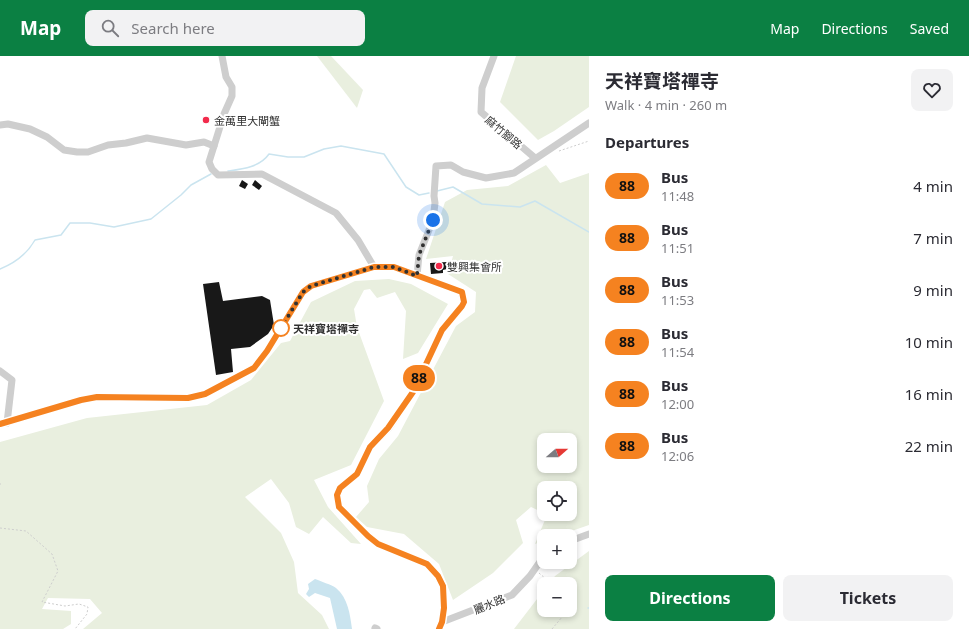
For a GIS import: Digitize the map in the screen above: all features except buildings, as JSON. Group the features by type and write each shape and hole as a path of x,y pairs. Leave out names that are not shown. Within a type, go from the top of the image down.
{"street":[{"path":"222,56 226,77 232,86 232,96 224,114 209,162 212,169 218,174 262,174 336,213 358,240 374,267"},
{"name":"麻竹腳路","path":"494,56 482,88 481,112 536,158"},
{"path":"417,276 419,255 433,220 436,166 451,165 464,172 486,178 514,173 589,123"},
{"path":"0,125 8,124 30,129 47,137 64,150 77,152 88,152 108,144 126,143 147,138 186,145 204,142 214,146"},
{"path":"0,371 12,380 4,424 81,400 97,397 188,398 205,394 254,368 267,351 303,292 311,286 374,267 394,267 462,292 464,302 442,330 413,392 388,428 370,447 357,474 340,488 337,495 339,507 368,536 378,544 427,564 438,576 443,586 444,608 440,626"},
{"path":"577,538 589,534"},
{"name":"麗水路","path":"440,626 512,594 530,576 537,566"}],"path":[{"path":"558,151 589,141"},
{"path":"0,528 26,531 52,554 58,571 42,602 65,606 79,604 88,607 87,614 75,629"},
{"path":"535,569 544,577"},
{"path":"552,629 562,617"}],"green space":[{"path":"317,56 331,56 363,90 357,108"},
{"path":"516,56 589,56 589,107 538,140 500,102"},
{"path":"546,165 560,183 589,173 589,525 577,529 541,529 545,521 577,521 577,481 537,481 537,510 531,507 516,520 523,543 493,573 453,600 439,564 404,534 367,527 356,517 369,502 367,486 379,459 398,436 456,326 475,312 476,292 448,274 453,256 426,259 445,202 467,190 508,186"},
{"path":"389,279 411,284 448,304 418,353 403,359 406,311 395,292 377,298 370,289 364,290 354,309 357,327 384,401 351,465 314,480 328,507 361,544 351,543 323,517 309,534 296,527 289,503 271,479 245,497 281,533 294,562 298,593 322,615 329,629 83,629 102,613 90,599 48,598 42,609 71,611 71,624 63,629 0,629 0,442 87,418 207,405 251,380 281,343 290,341 311,302 355,281"},
{"path":"589,551 589,629 514,629 537,599 537,617 577,617 577,577 554,577 565,569 577,569 577,560"}],"water":[{"path":"315,579 329,584 340,592 348,607 352,629 337,629 330,598 315,593 309,597 306,594 309,589 308,584"}],"waterway":[{"path":"228,171 256,165 269,154 288,157 304,157 324,149 341,146 384,154 406,187 419,195 429,193"},
{"path":"0,269 20,258 35,240 61,235 70,223 90,223 114,227 151,219 191,185 211,174"},
{"path":"437,191 453,187 482,204 520,207 535,201 589,232"}],"bus line":[{"name":"88","path":"0,424 81,400 97,397 188,398 205,394 254,368 267,351 303,292 311,286 374,267 394,267 462,292 464,302 442,330 413,392 388,428 370,447 357,474 340,488 337,495 339,507 368,536 378,544 427,564 438,576 443,586 444,608 442,622 439,629"}],"place":[{"name":"金萬里大閘蟹","path":"206,120"},
{"name":"雙興集會所","path":"439,266"},
{"name":"天祥寶塔禪寺","path":"281,328"}],"route":[{"path":"281,328 303,292 311,286 374,267 394,267 417,276 419,255 433,220"}]}
